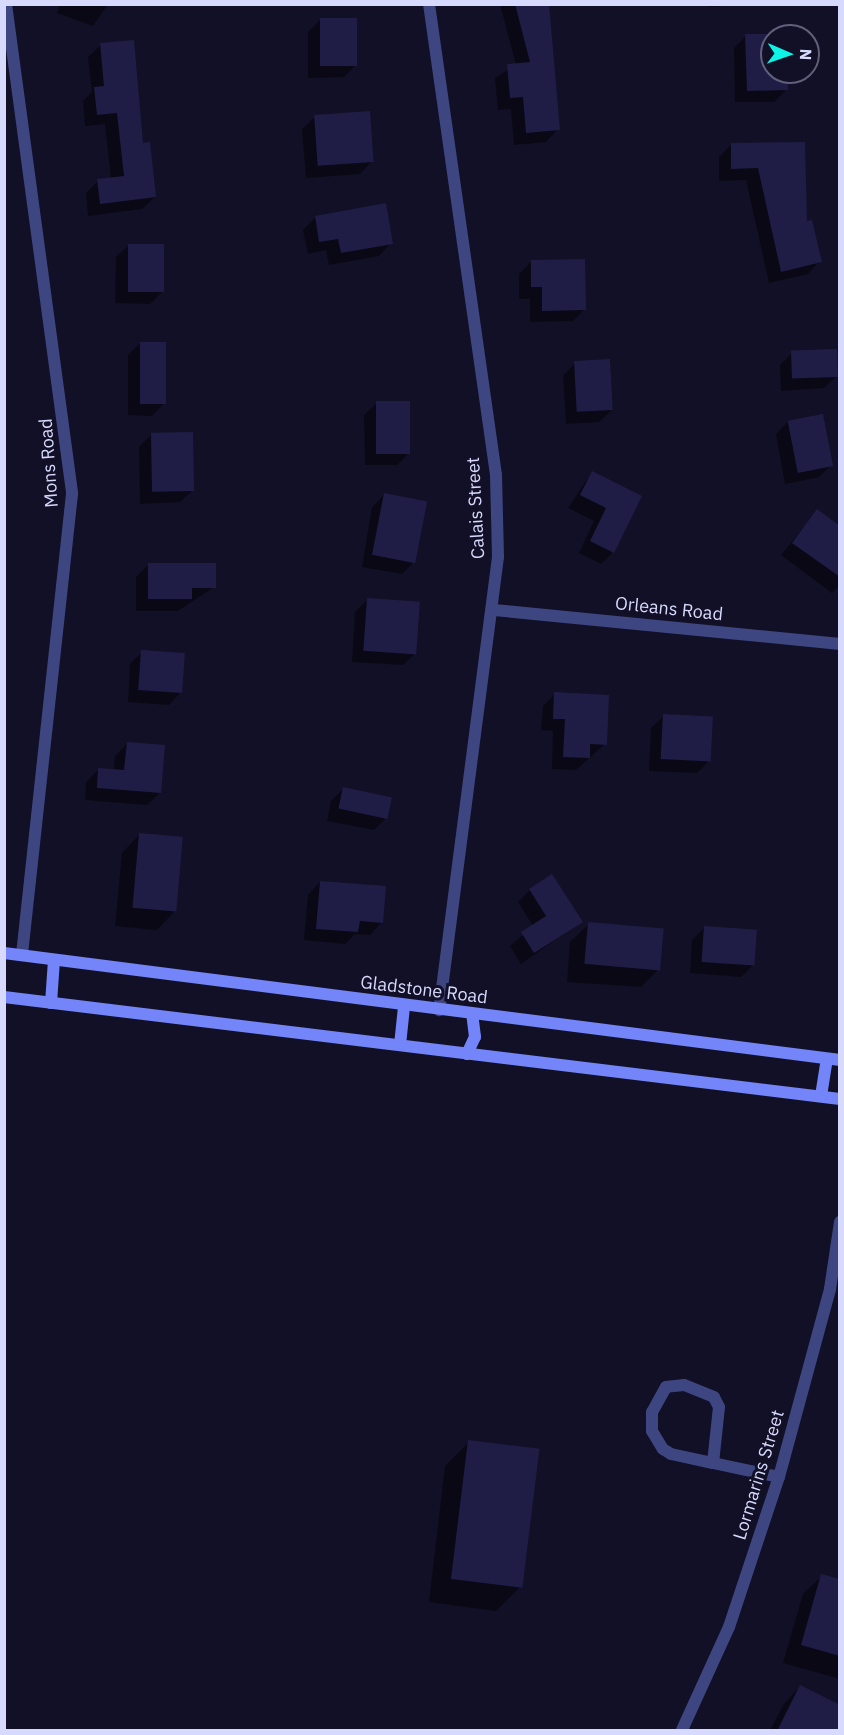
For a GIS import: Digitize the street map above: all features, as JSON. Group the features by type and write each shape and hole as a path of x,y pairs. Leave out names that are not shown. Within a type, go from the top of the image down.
{"street":[{"name":"Mons Road","path":"6,4 72,494 22,955"},
{"name":"Calais Street","path":"429,4 496,475 494,610 439,1010"},
{"path":"4,102 18,100"},
{"name":"Orleans Road","path":"494,610 840,644"},
{"name":"Gladstone Road","path":"4,953 833,1060"},
{"path":"51,1003 54,960"},
{"path":"4,997 840,1099"},
{"path":"400,1045 404,1006"},
{"path":"467,1054 475,1037 472,1014"},
{"path":"821,1096 833,1060"},
{"name":"Lormarins Street","path":"682,1731 729,1627 778,1477 830,1289 840,1222"},
{"path":"713,1463 719,1407 714,1397 684,1385 666,1387 652,1412 656,1442 671,1454 778,1477"}],"building":[{"path":"515,4 549,4 560,130 526,133 523,97 510,98 507,64 530,62"},
{"path":"320,18 357,18 357,66 320,66"},
{"path":"745,34 760,34 760,84 788,84 788,90 747,91"},
{"path":"134,40 143,143 150,142 156,197 100,204 97,179 124,176 117,113 97,115 94,87 104,86 100,43"},
{"path":"370,111 374,162 318,166 314,115"},
{"path":"805,142 807,221 812,220 822,262 781,272 758,168 731,169 731,143"},
{"path":"386,203 393,244 341,253 338,239 319,242 315,216"},
{"path":"128,244 164,244 164,292 128,292"},
{"path":"585,259 586,310 542,311 542,287 531,287 531,260"},
{"path":"140,342 166,342 166,404 140,404"},
{"path":"837,349 838,377 792,379 791,351"},
{"path":"610,359 613,410 577,412 574,361"},
{"path":"376,401 410,401 410,454 376,454"},
{"path":"823,414 833,466 798,473 788,421"},
{"path":"193,432 194,491 152,492 151,433"},
{"path":"592,471 642,496 614,553 590,541 606,508 580,495"},
{"path":"384,493 427,501 415,563 372,555"},
{"path":"817,509 840,526 840,577 792,543"},
{"path":"148,563 216,563 216,588 192,588 192,599 148,599"},
{"path":"367,598 420,602 416,655 363,651"},
{"path":"141,650 185,653 182,693 138,690"},
{"path":"554,692 609,695 607,745 590,744 590,758 563,757 565,719 553,719"},
{"path":"663,714 713,717 711,762 661,759"},
{"path":"127,742 165,745 161,793 97,788 98,768 124,770"},
{"path":"343,787 392,797 387,819 338,809"},
{"path":"139,833 183,837 176,912 132,908"},
{"path":"552,874 583,922 534,953 521,932 546,916 529,889"},
{"path":"320,881 386,886 383,923 360,921 358,932 316,929"},
{"path":"588,922 664,929 660,970 584,964"},
{"path":"704,926 757,930 754,966 701,962"},
{"path":"468,1440 539,1449 522,1588 451,1579"},
{"path":"821,1574 840,1579 840,1656 801,1645"},
{"path":"800,1685 840,1705 840,1731 777,1731"}]}
